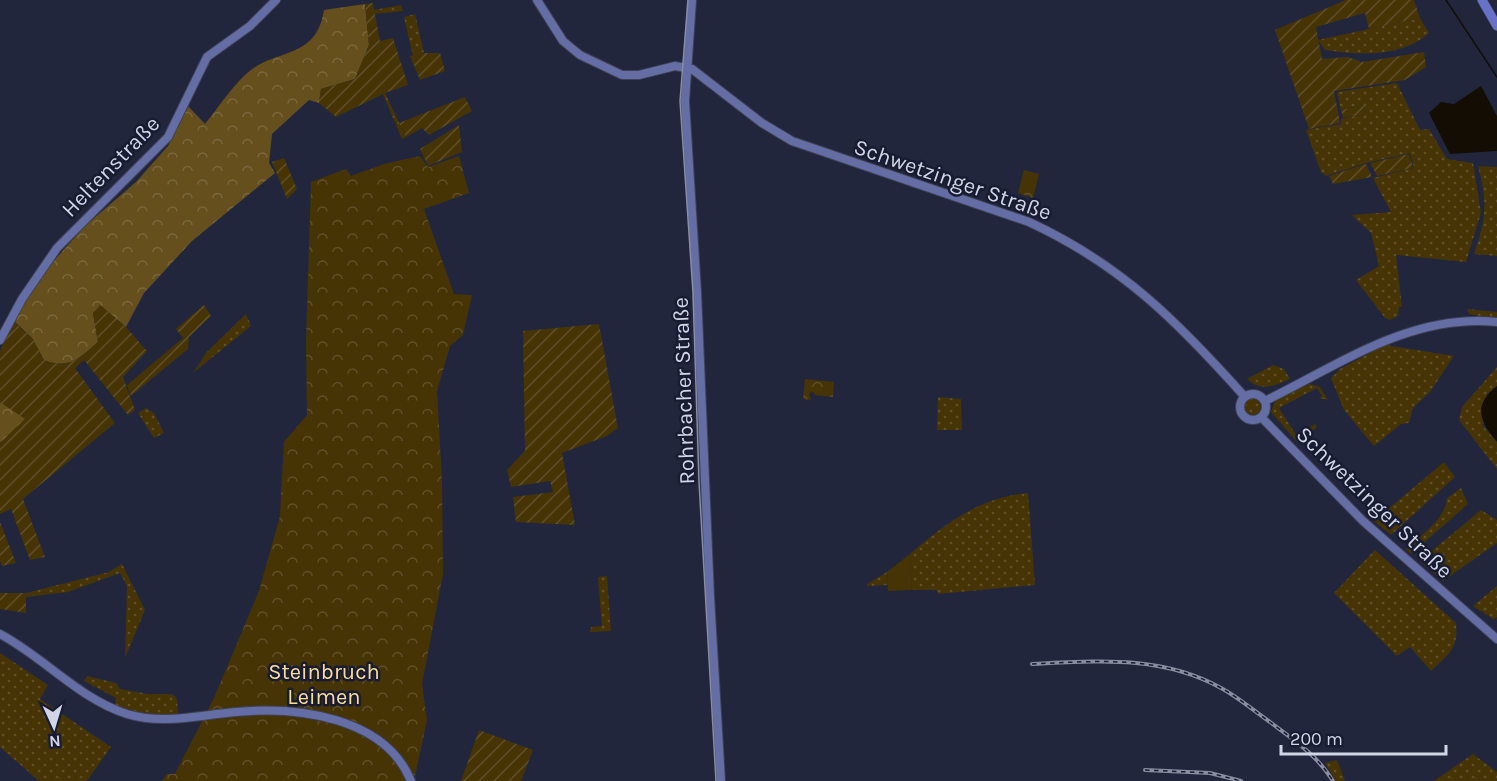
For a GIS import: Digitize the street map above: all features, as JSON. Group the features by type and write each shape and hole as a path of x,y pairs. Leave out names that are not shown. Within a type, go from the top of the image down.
{"main road":[{"name":"Heltenstraße","path":"0,340 22,299 57,248 168,137 207,57 259,19 276,0"},
{"path":"537,0 567,45 613,72 633,76 686,66"},
{"name":"Rohrbacher Straße","path":"692,0 685,101 697,282 710,607 721,781"},
{"path":"1482,0 1497,26"},
{"name":"Schwetzinger Straße","path":"686,66 700,74 762,123 792,141 1029,222 1076,246 1132,284 1162,309 1245,397"},
{"path":"1265,401 1414,329 1465,320 1497,322"},
{"path":"1257,394 1265,401 1266,408 1261,417 1252,419 1243,414 1241,405 1245,397 1257,394"},
{"name":"Schwetzinger Straße","path":"1261,417 1363,521 1497,639"},
{"path":"0,634 35,655 89,697 121,711 168,719 248,711 293,712 329,719 365,731 394,754 411,781"}],"green space":[{"path":"1346,0 1414,0 1420,18 1369,29 1365,13 1316,27 1322,59 1348,57 1362,62 1424,52 1426,67 1405,80 1334,91 1340,123 1309,129 1275,30"},
{"path":"373,3 380,41 393,38 408,85 385,93 336,117 319,103 321,89 355,79 369,45 365,4"},
{"path":"365,4 369,45 355,79 321,89 319,103 309,100 272,134 269,163 275,173 192,241 144,293 126,327 100,305 93,313 98,342 74,361 60,364 44,360 32,338 14,321 43,273 85,226 136,182 168,146 188,106 205,124 246,74 270,60 304,46 313,38 320,26 324,10"},
{"path":"401,5 403,11 375,14 374,10"},
{"path":"415,14 424,53 413,56 404,17"},
{"path":"1420,18 1429,33 1406,47 1393,51 1352,53 1325,50 1318,40"},
{"path":"440,53 445,71 420,80 410,56"},
{"path":"1397,83 1420,130 1429,129 1447,159 1473,163 1481,213 1466,262 1396,255 1402,307 1399,307 1398,316 1390,320 1385,318 1356,280 1379,266 1371,233 1352,215 1391,212 1373,178 1414,168 1410,153 1366,163 1326,176 1321,172 1306,130 1341,124 1341,119 1366,114 1364,105 1341,110 1337,92"},
{"path":"385,93 406,137 402,139 383,94"},
{"path":"465,97 472,111 429,135 422,128 406,137 399,123"},
{"path":"1364,105 1366,114 1343,118 1341,110"},
{"path":"459,125 462,152 428,166 420,149"},
{"path":"1409,154 1413,168 1377,176 1370,163"},
{"name":"Steinbruch Leimen","path":"420,156 428,167 459,156 469,193 424,209 454,294 472,295 463,335 450,346 437,391 442,481 443,574 422,684 427,720 414,781 162,781 167,774 175,774 214,698 259,591 280,516 284,442 307,415 306,341 311,182 346,169 351,176 384,164"},
{"path":"284,158 297,189 287,199 272,162"},
{"path":"1366,164 1372,177 1333,184 1329,176"},
{"path":"1478,166 1497,167 1497,256 1474,254 1484,210"},
{"path":"1024,170 1039,174 1033,198 1018,193"},
{"path":"100,305 126,327 147,351 123,377 135,410 128,415 84,360 75,368 115,423 23,499 45,557 30,560 11,509 0,514 0,443 25,419 0,402 0,351 13,321 32,338 44,360 60,364 74,361 98,342 93,313"},
{"path":"204,305 211,316 189,337 188,349 131,396 127,385 183,338 176,329"},
{"path":"1467,309 1497,312 1497,319 1469,314"},
{"path":"246,314 251,326 193,373 206,353"},
{"path":"599,324 618,428 607,436 562,453 575,525 516,522 513,497 553,492 550,481 511,487 507,470 525,451 523,331"},
{"path":"1385,345 1454,356 1430,392 1413,408 1409,423 1401,424 1374,446 1344,410 1331,378 1340,369"},
{"path":"1273,365 1284,369 1290,379 1273,386 1262,387 1247,379"},
{"path":"1497,367 1497,386 1487,394 1483,426 1497,442 1497,469 1459,420 1462,407"},
{"path":"805,379 834,382 833,397 815,395 813,392 809,393 811,400 803,399"},
{"path":"1309,384 1320,387 1328,400 1319,398 1322,396 1317,388 1279,408 1296,435 1315,424 1317,427 1298,443 1271,412 1275,401"},
{"path":"938,397 961,399 962,430 937,430"},
{"path":"1253,399 1259,401 1261,407 1259,413 1253,415 1247,413 1245,407 1247,401"},
{"path":"0,402 26,419 0,443"},
{"path":"146,408 154,413 164,433 154,438 138,413"},
{"path":"1444,462 1455,477 1391,535 1374,521"},
{"path":"1461,488 1468,504 1411,554 1406,549 1437,520 1447,498"},
{"path":"1028,493 1035,585 938,594 937,590 912,590 910,554 923,543 964,513 994,500"},
{"path":"1481,510 1497,520 1497,543 1443,581 1420,561"},
{"path":"0,522 16,563 2,566 0,561"},
{"path":"1375,550 1456,623 1457,632 1454,645 1448,655 1431,671 1410,647 1397,656 1334,593"},
{"path":"910,554 912,590 888,591 887,572"},
{"path":"122,564 145,610 125,658 127,586 120,573 68,592 26,597 26,593 109,572"},
{"path":"887,572 888,585 867,586 867,584"},
{"path":"607,576 611,631 590,632 591,627 602,626 598,577"},
{"path":"1497,586 1497,617 1493,619 1473,606"},
{"path":"0,593 26,593 26,613 0,609"},
{"path":"0,653 48,685 40,699 111,747 87,781 39,781 0,747"},
{"path":"87,676 116,683 120,689 148,694 172,694 177,699 178,716 137,712 115,705 116,698 84,681"},
{"path":"479,730 533,750 521,781 461,781"},
{"path":"1473,754 1497,772 1497,781 1434,781"},
{"path":"1337,760 1345,781 1336,781 1325,763"}],"shaded area":[{"path":"1481,86 1497,116 1497,151 1450,154 1429,113 1441,102 1454,104"},
{"path":"1497,386 1497,442 1486,427 1481,413 1484,400"}],"waterway":[{"path":"1446,0 1497,77"}],"tram line":[{"path":"688,0 680,101 693,292 699,482 716,781"}],"railway":[{"path":"1032,664 1129,662 1152,665 1198,677 1234,696 1296,742 1320,763 1333,781"},
{"path":"1145,770 1210,773 1241,781"}]}
